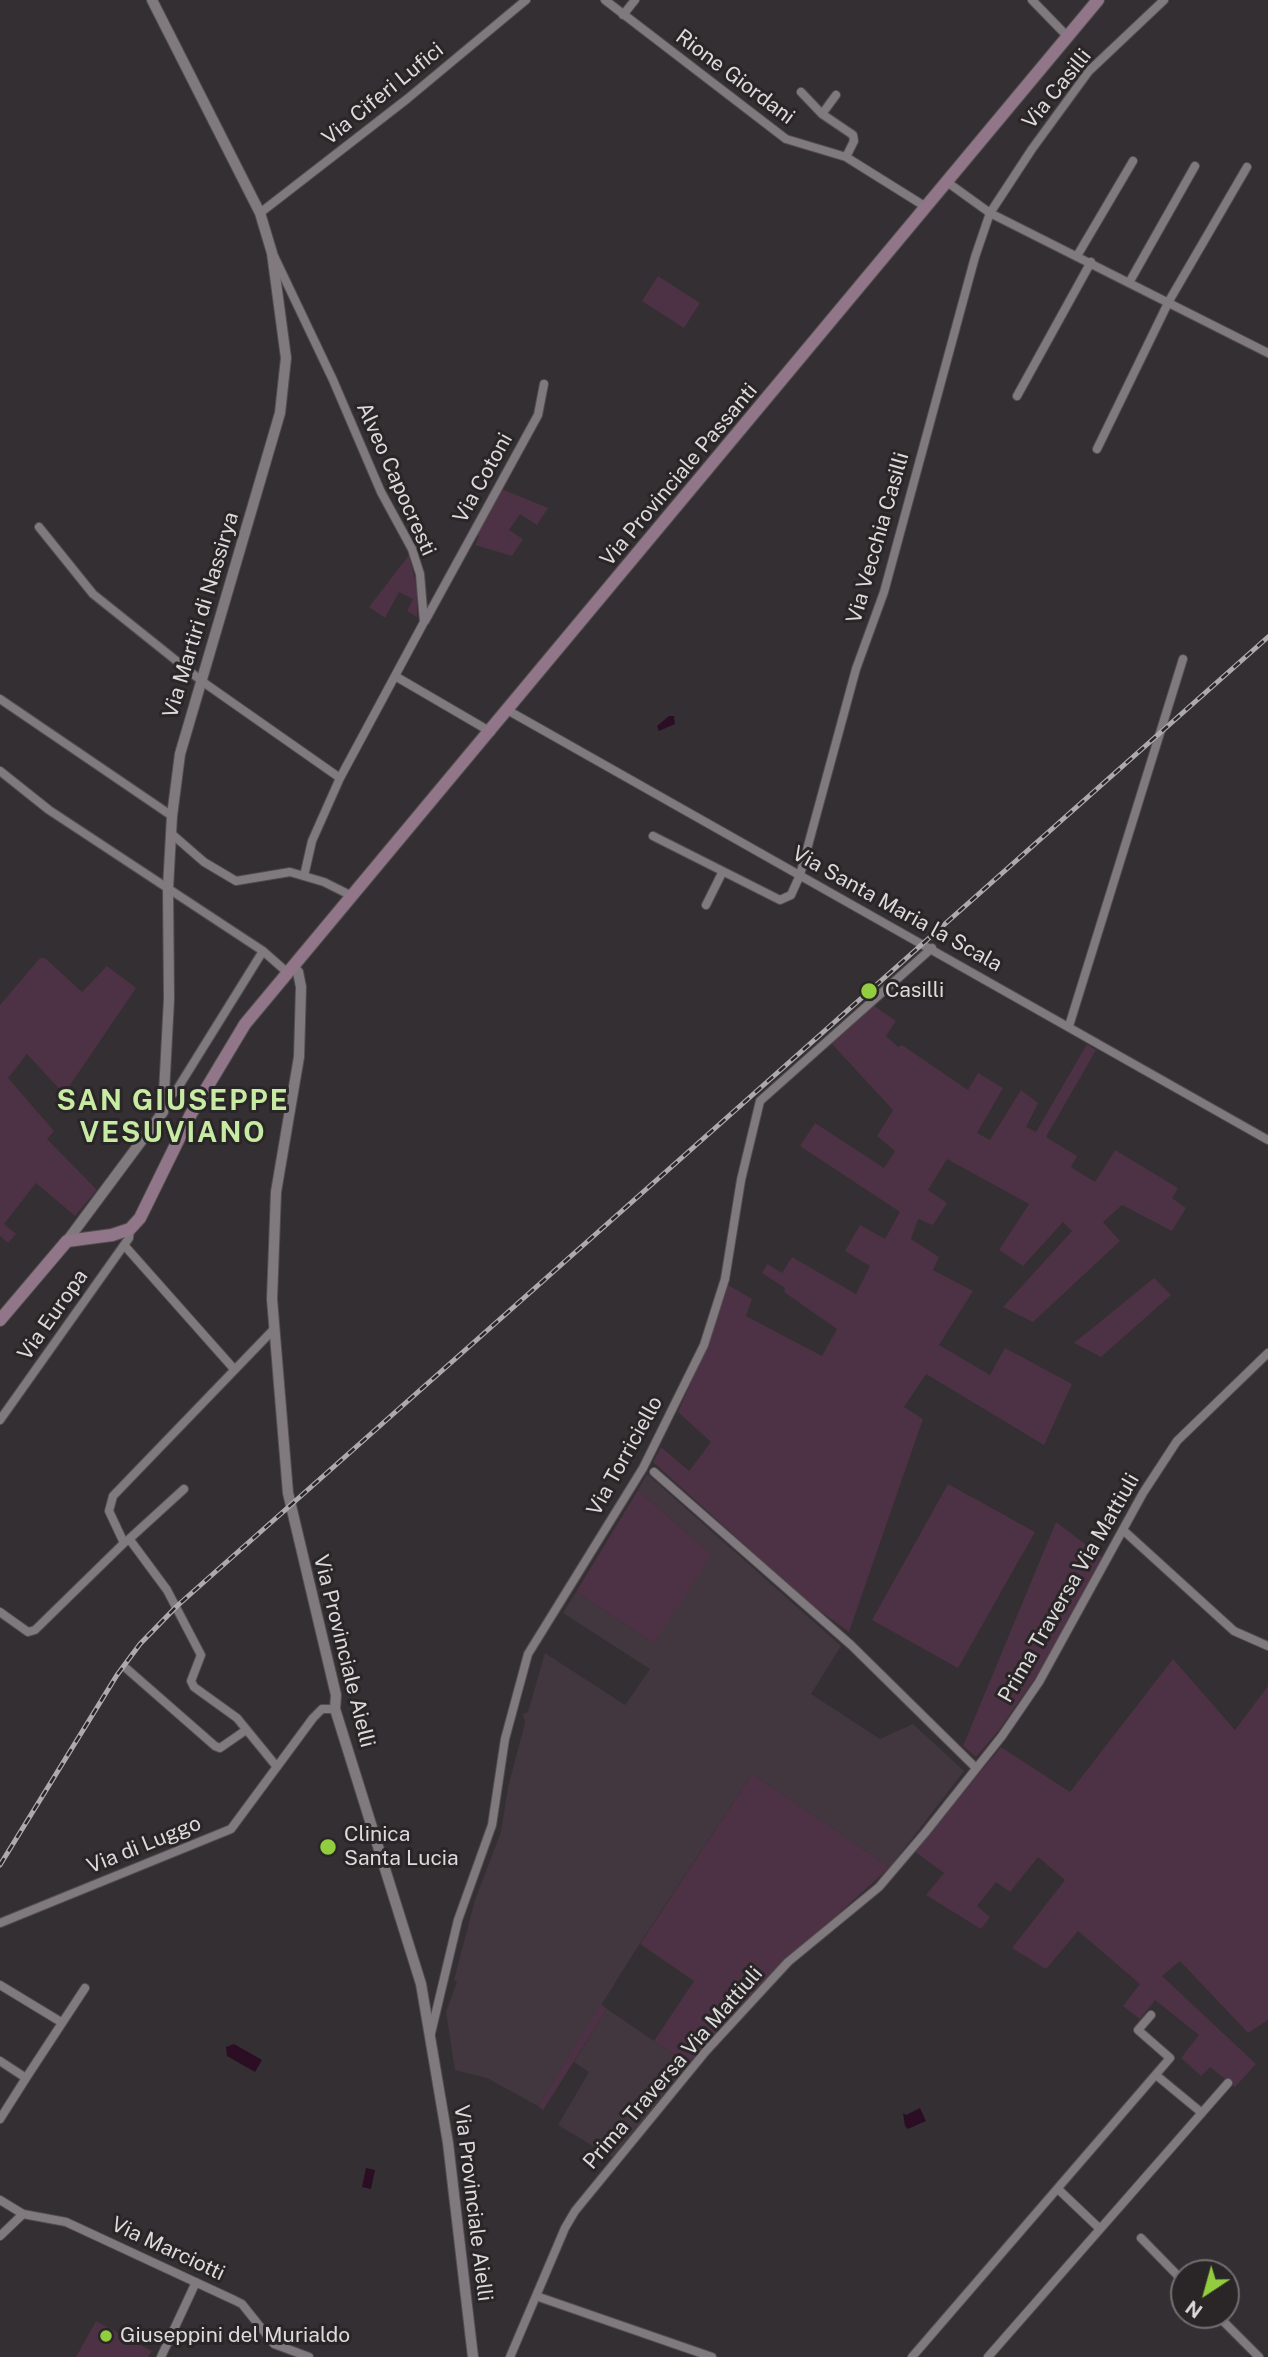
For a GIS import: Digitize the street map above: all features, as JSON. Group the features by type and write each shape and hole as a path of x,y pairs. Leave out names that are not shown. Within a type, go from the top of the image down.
{"main road":[{"name":"Via Provinciale Passanti","path":"130,1229 155,1192 191,1114 245,1024 509,711 1098,0"},
{"path":"0,1320 67,1241 94,1240 130,1229"}],"street":[{"name":"Via Martiri di Nassirya","path":"67,1241 160,1117 166,1100 169,888 172,816 180,754 280,412 286,358 272,253 260,213 152,0"},
{"name":"Via Ciferi Lufici","path":"260,213 407,99 526,0"},
{"name":"Rione Giordani","path":"605,0 786,139 846,157 926,207"},
{"path":"623,15 635,0"},
{"path":"1032,0 1068,37"},
{"name":"Via Casilli","path":"990,212 1089,71 1164,0"},
{"path":"801,92 822,114 853,135 846,157"},
{"path":"822,114 836,95"},
{"path":"1077,256 1133,161"},
{"path":"1130,281 1195,166"},
{"path":"1097,449 1169,301 1247,167"},
{"path":"947,182 990,212 1268,353"},
{"name":"Via Vecchia Casilli","path":"800,875 838,729 884,592 975,257 990,212"},
{"name":"Alveo Capocresti","path":"272,253 292,288 380,492 412,549 420,574 424,622"},
{"path":"1017,396 1091,262"},
{"name":"Via Cotoni","path":"424,622 538,415 544,384"},
{"path":"39,527 93,594 203,682 340,778"},
{"path":"304,876 313,841 340,778 424,622"},
{"path":"1069,1026 1183,659"},
{"path":"395,676 491,732"},
{"path":"0,699 172,816"},
{"name":"Via Santa Maria la Scala","path":"509,711 1268,1140"},
{"path":"0,771 49,810 290,970"},
{"path":"173,835 204,862 236,881 280,872 304,876 352,896"},
{"path":"653,836 780,900 791,895 800,875"},
{"path":"706,905 722,873"},
{"name":"Via Torriciello","path":"430,2036 458,1920 492,1825 505,1739 528,1654 643,1468 704,1345 725,1279 741,1180 760,1101 932,948"},
{"path":"166,1100 176,1091 263,951"},
{"name":"Via Provinciale Aielli","path":"290,970 298,972 301,987 299,1057 276,1192 272,1299 288,1493 336,1695 335,1709 421,1984 457,2212 473,2357"},
{"name":"Via Europa","path":"0,1420 124,1245 130,1229"},
{"path":"124,1245 234,1369"},
{"path":"275,1328 113,1496 109,1511 127,1541 167,1590 201,1655 191,1681 194,1687 237,1717 277,1767"},
{"name":"Prima Traversa Via Mattiuli","path":"510,2357 575,2211 706,2051 788,1962 888,1877 976,1768 1039,1682 1143,1493 1177,1441 1268,1353"},
{"name":"Via Torriciello","path":"654,1472 851,1645 976,1768"},
{"path":"0,1612 28,1632 35,1630 184,1489"},
{"path":"1123,1530 1234,1630 1268,1646"},
{"path":"127,1669 194,1731 215,1746 220,1748 246,1730"},
{"name":"Via di Luggo","path":"0,1923 231,1829 313,1718 322,1709 335,1709"},
{"path":"0,1985 61,2022"},
{"path":"0,2119 85,1988"},
{"path":"912,2357 977,2278 1058,2189 1170,2058 1138,2030 1151,2015"},
{"path":"0,2061 26,2078"},
{"path":"1156,2075 1202,2113"},
{"path":"988,2357 1228,2082"},
{"path":"1058,2189 1099,2228"},
{"path":"0,2200 23,2214 0,2236"},
{"name":"Via Marciotti","path":"23,2214 66,2222 242,2304 274,2344 309,2357"},
{"path":"1141,2238 1170,2268"},
{"path":"160,2357 197,2282"},
{"path":"536,2296 712,2357"},
{"path":"1231,2329 1259,2357"}],"shaded area":[{"path":"658,276 700,303 684,328 642,301"},
{"path":"504,490 548,508 537,525 520,514 509,530 523,539 512,556 475,545 479,536 476,534 498,491"},
{"path":"409,555 417,589 417,617 407,611 413,599 399,592 385,618 369,607"},
{"path":"669,716 674,716 675,724 659,731 657,726"},
{"path":"40,958 45,958 82,992 107,966 136,988 64,1094 27,1054 8,1078 54,1131 47,1139 97,1190 75,1216 36,1183 4,1224 16,1234 8,1243 0,1236 0,1005"},
{"path":"873,1005 896,1021 886,1036 898,1047 902,1045 968,1090 978,1073 1003,1088 977,1133 990,1140 1021,1090 1038,1103 1026,1127 1036,1132 1087,1044 1096,1050 1046,1137 1077,1156 1071,1167 1095,1182 1115,1150 1178,1188 1172,1198 1186,1208 1172,1231 1122,1205 1103,1222 1120,1241 1033,1322 1003,1307 1072,1231 1063,1222 1023,1266 999,1250 1029,1204 947,1159 928,1190 947,1203 933,1225 918,1219 911,1239 939,1257 933,1270 973,1291 939,1345 990,1375 1005,1348 1072,1384 1044,1445 926,1374 904,1407 923,1419 849,1632 808,1602 653,1462 661,1447 689,1471 711,1442 678,1412 704,1353 728,1285 752,1299 746,1316 822,1356 837,1329 762,1273 767,1264 782,1273 792,1257 856,1294 870,1266 845,1251 860,1225 885,1239 900,1212 800,1146 815,1123 884,1168 895,1151 877,1136 893,1110 831,1043"},
{"path":"1154,1278 1171,1295 1101,1357 1074,1343"},
{"path":"647,1474 841,1646 811,1694 880,1739 913,1724 964,1771 890,1867 752,1774 640,1943 538,2106 487,2078 455,2070 446,2012 457,1982 454,1980 475,1900 501,1832 508,1787 525,1723 523,1714 528,1712 545,1653 625,1705 650,1669 563,1613 576,1592 654,1643 709,1552 638,1490"},
{"path":"948,1484 1035,1532 958,1668 872,1620"},
{"path":"638,1490 709,1552 710,1558 654,1643 576,1592"},
{"path":"1056,1522 1102,1557 1066,1627 1034,1680 999,1730 976,1757 963,1746"},
{"path":"1173,1659 1235,1730 1268,1686 1268,2020 1248,2033 1180,1961 1162,1976 1256,2064 1235,2087 1210,2067 1201,2076 1181,2058 1199,2035 1155,2000 1140,2019 1123,2006 1140,1984 1078,1931 1046,1969 1012,1948 1065,1880 1038,1857 1010,1892 996,1882 977,1906 990,1917 981,1929 926,1895 944,1873 914,1851 1001,1747 1070,1792"},
{"path":"752,1774 890,1867 761,1984 688,2064 654,2041 694,1981 640,1944"},
{"path":"601,2004 607,2009 543,2110 538,2106"},
{"path":"607,2009 688,2064 613,2158 558,2125 589,2072 574,2062"},
{"path":"234,2044 262,2060 255,2072 227,2056 226,2047"},
{"path":"920,2108 926,2121 908,2129 903,2113 906,2115"},
{"path":"366,2168 375,2170 371,2189 362,2187"},
{"name":"Giuseppini del Murialdo","path":"96,2321 152,2351 148,2357 76,2357"}],"railway":[{"path":"0,1865 117,1675 140,1644 177,1606 1268,637"}],"place":[{"name":"Casilli","path":"869,991"},
{"name":"Clinica Santa Lucia","path":"328,1847"},
{"name":"Giuseppini del Murialdo","path":"106,2336"}],"district":[{"name":"SAN GIUSEPPE VESUVIANO","path":"173,1117"}]}
